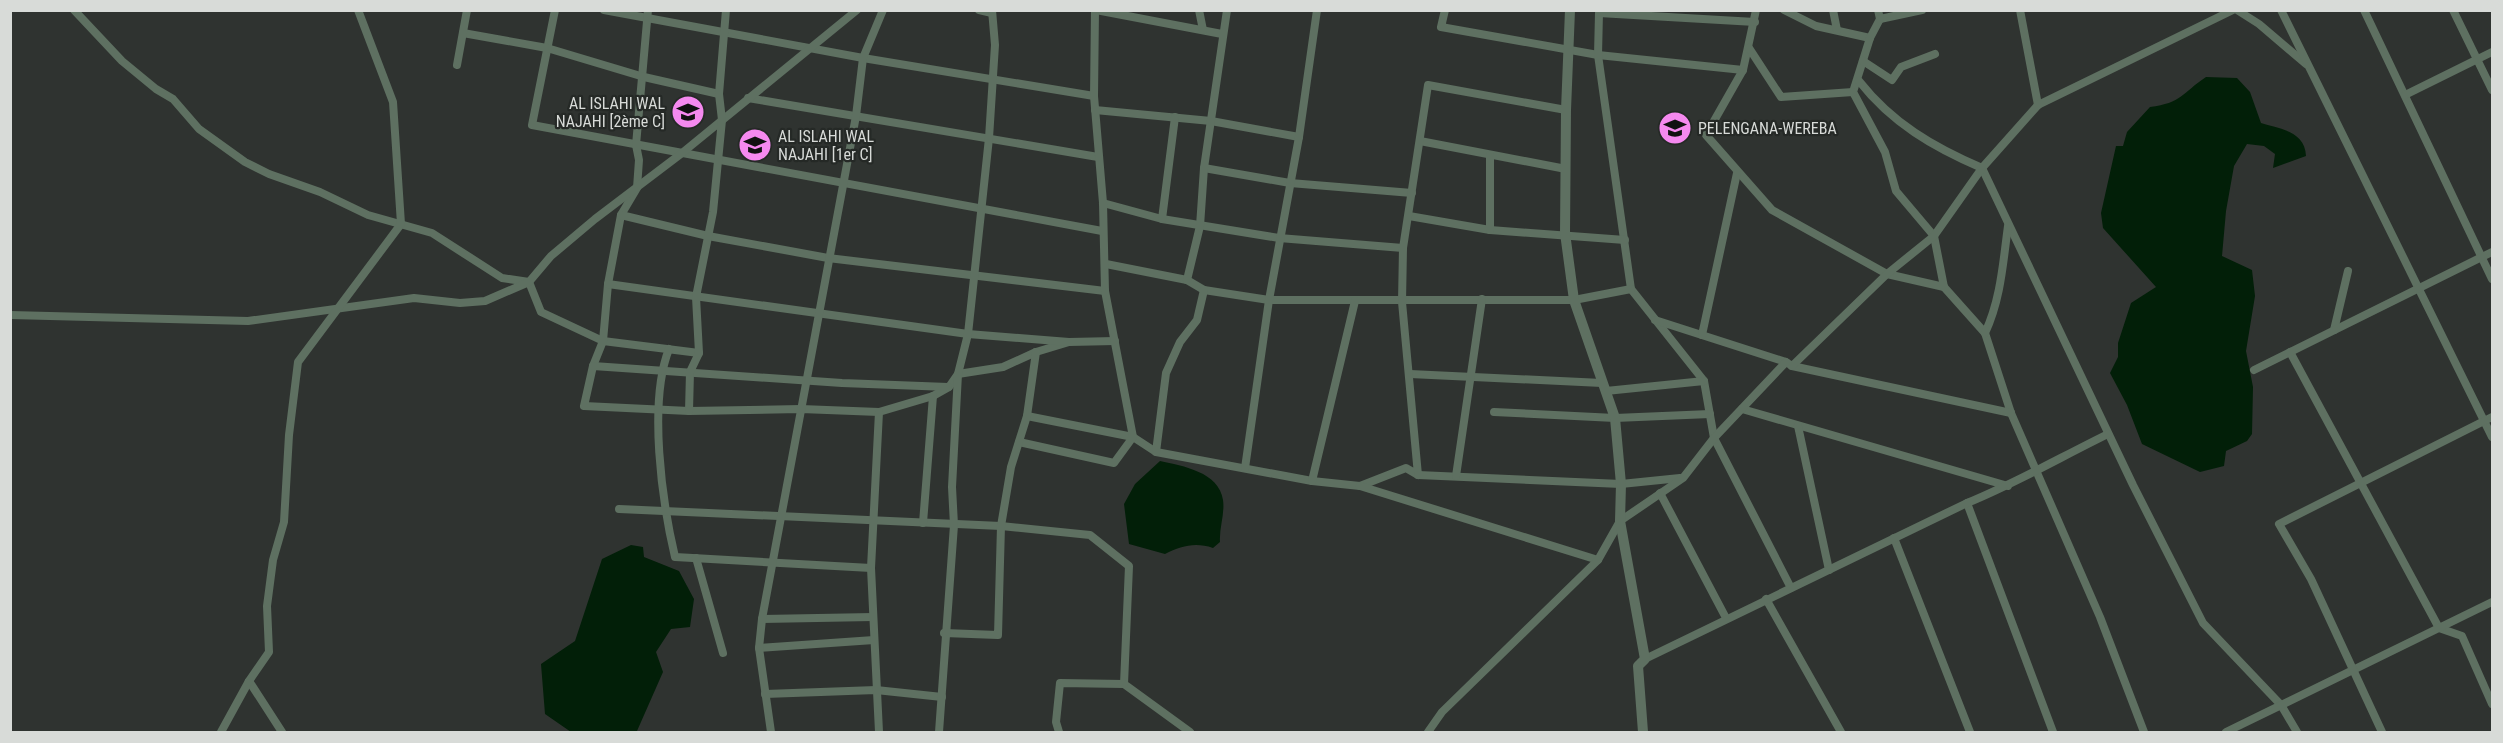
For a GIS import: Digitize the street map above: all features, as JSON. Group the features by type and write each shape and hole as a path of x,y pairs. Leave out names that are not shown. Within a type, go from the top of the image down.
{"street":[{"path":"74,10 122,61 156,89 173,99 199,129 245,162 368,214 432,233 502,278 529,282"},
{"path":"221,732 249,681 269,652 267,606 273,560 284,522 298,362 401,224 393,102 358,10"},
{"path":"457,65 467,10"},
{"path":"555,10 532,125 1102,231"},
{"path":"604,10 647,15 724,33 1094,96"},
{"path":"689,411 690,372 699,353 696,297 708,236 722,120 718,94 726,10"},
{"path":"10,315 248,321 414,298 460,303 485,301 529,282 551,256 682,153 857,10"},
{"path":"771,732 759,648 762,619 841,183 856,116 864,58 883,10"},
{"path":"939,732 944,633 954,525 952,488 958,374 968,334 994,79 992,12 979,10"},
{"path":"1019,442 1114,463 1133,437 1105,291 1103,203 1094,96 1095,10 1222,34"},
{"path":"1199,10 1203,30"},
{"path":"1187,280 1200,226 1204,168 1227,10"},
{"path":"1245,468 1269,300 1299,137 1317,10"},
{"path":"1445,10 1441,27 1598,55 1743,70"},
{"path":"1570,10 1565,233 1574,300 1616,418 1621,484 1620,521 1645,659"},
{"path":"1756,10 1743,70 1706,135 1737,173 1772,210 1887,274 1944,287"},
{"path":"1784,10 1816,26 1870,39"},
{"path":"1833,10 1836,30"},
{"path":"1853,92 1859,81 1879,15 1922,10"},
{"path":"2020,10 2038,105"},
{"path":"1428,732 1442,712 1598,560 1620,521 1683,477 1714,438 1742,409 1887,274 1934,236 1982,168 2038,105 2233,10"},
{"path":"2237,10 2259,24 2309,67"},
{"path":"2281,10 2418,288 2488,419 2493,437"},
{"path":"2364,10 2493,279"},
{"path":"2453,10 2493,90"},
{"path":"1755,22 1599,14 1598,55 1630,289 1704,381 1714,438 1791,588"},
{"path":"647,15 644,77 636,145 639,160 637,188 621,215 608,284 603,341 592,366 584,406 689,411 801,409 879,412 933,396 949,387 958,374 1003,367 1036,352 1069,342"},
{"path":"463,33 547,48 644,77 718,94"},
{"path":"1749,48 1781,98 1853,92"},
{"path":"2405,95 2493,52"},
{"path":"1863,62 1892,80 1900,67 1935,54"},
{"path":"1859,81 1896,121 1940,150 1982,168 2108,434 2203,623 2281,705 2297,732"},
{"path":"1418,475 1402,302 1404,248 1428,85 1566,110"},
{"path":"1853,92 1885,152 1896,191 1934,236 1944,287 1984,333 2011,413 2100,617 2144,732"},
{"path":"748,98 1098,157"},
{"path":"1095,110 1211,121 1299,137"},
{"path":"1162,219 1175,117"},
{"path":"1420,141 1566,169"},
{"path":"1490,155 1490,230"},
{"path":"1204,168 1290,183 1412,193"},
{"path":"1702,335 1737,173"},
{"path":"1103,203 1162,219 1279,238 1404,248"},
{"path":"621,215 708,236 828,258 1105,291"},
{"path":"1409,216 1490,230 1565,233 1625,240"},
{"path":"1984,333 1994,314 2001,282 2008,224"},
{"path":"2254,370 2493,252"},
{"path":"1106,264 1187,280 1204,290 1269,300 1402,302 1482,299 1574,300 1630,289"},
{"path":"2334,330 2348,271"},
{"path":"529,282 541,312 603,341 699,353"},
{"path":"608,284 968,334 1069,342 1115,341"},
{"path":"1156,452 1166,374 1180,342 1197,320 1204,290"},
{"path":"1456,476 1482,299"},
{"path":"1312,481 1355,301"},
{"path":"1654,320 1789,364 2011,413"},
{"path":"669,350 662,369 658,409 665,512 675,557 871,568"},
{"path":"944,633 998,635 1001,526 1011,467 1027,416 1036,352"},
{"path":"2290,352 2439,628 2462,636 2493,704"},
{"path":"592,366 949,387"},
{"path":"1410,374 1604,387 1704,381"},
{"path":"923,524 933,396"},
{"path":"1742,409 2008,486"},
{"path":"879,412 871,568 879,732"},
{"path":"1494,412 1616,418 1710,414"},
{"path":"1027,416 1133,437 1156,452 1312,481 1360,486 1598,560"},
{"path":"2382,732 2312,579 2279,524 2488,419"},
{"path":"1798,426 1829,570"},
{"path":"1643,732 1638,666 1645,659 1967,503 2008,486 2034,470 2108,434"},
{"path":"1360,486 1406,468 1418,475 1441,478 1456,476 1621,484 1683,477"},
{"path":"1660,493 1726,618"},
{"path":"1967,503 2053,732"},
{"path":"619,509 1001,526 1090,535 1128,566 1124,684"},
{"path":"1894,538 1970,732"},
{"path":"696,558 723,653"},
{"path":"1766,599 1841,732"},
{"path":"2226,732 2493,602"},
{"path":"762,619 873,617"},
{"path":"759,648 874,640"},
{"path":"249,681 282,732"},
{"path":"1059,732 1056,722 1060,683 1124,684 1190,732"},
{"path":"765,694 876,690 942,697"}],"shaded area":[{"path":"2206,77 2237,78 2250,92 2261,123 2283,129 2296,136 2305,148 2306,156 2273,168 2275,154 2264,146 2247,144 2234,166 2226,211 2222,256 2252,270 2255,296 2246,351 2253,387 2252,434 2247,441 2226,451 2224,466 2200,472 2142,444 2127,405 2110,373 2118,357 2118,343 2131,303 2156,287 2103,228 2101,213 2116,146 2123,146 2127,132 2150,107 2175,100"},
{"path":"1160,461 1199,472 1215,483 1220,490 1223,500 1223,516 1220,542 1213,548 1200,545 1188,546 1165,554 1129,544 1124,504 1135,484"},
{"path":"631,545 643,547 644,557 679,571 694,599 690,627 671,629 656,652 663,672 637,731 571,732 545,714 541,664 575,641 602,559"}],"place":[{"name":"AL ISLAHI WAL NAJAHI [2ème C]","path":"688,112"},
{"name":"PELENGANA-WEREBA","path":"1675,128"},
{"name":"AL ISLAHI WAL NAJAHI [1er C]","path":"755,145"}]}
